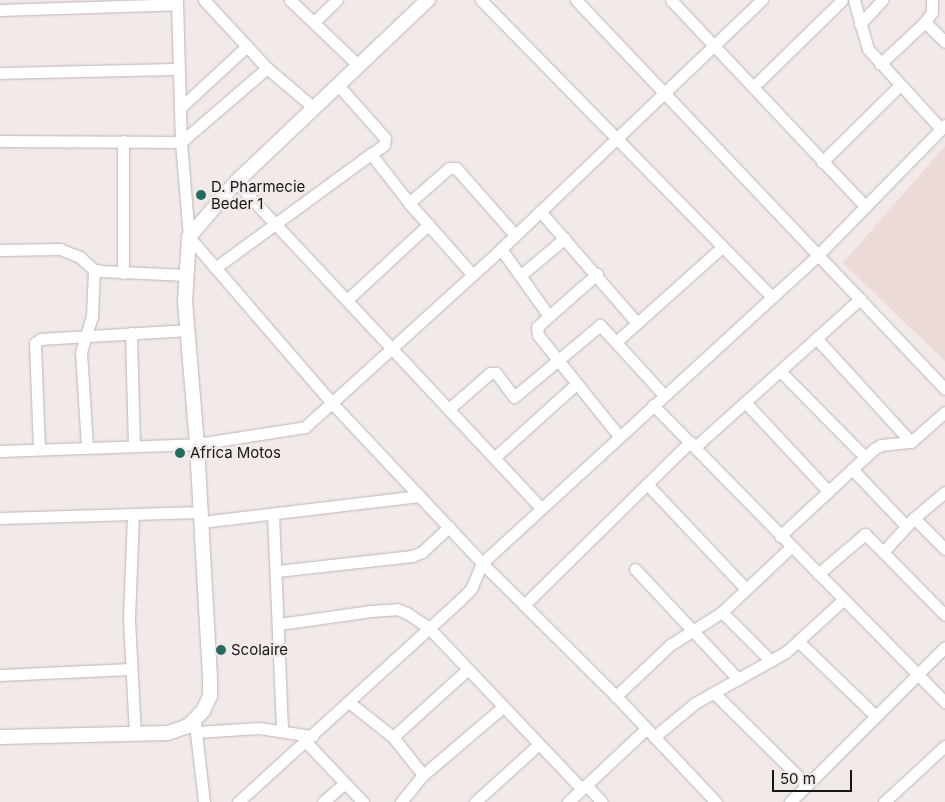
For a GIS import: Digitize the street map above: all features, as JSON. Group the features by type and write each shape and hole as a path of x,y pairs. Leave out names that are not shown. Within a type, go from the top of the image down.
{"street":[{"path":"204,0 268,68 314,108"},
{"path":"290,0 358,65"},
{"path":"314,22 337,0"},
{"path":"189,238 236,182 428,0"},
{"path":"481,0 618,138 772,298"},
{"path":"576,0 945,388"},
{"path":"671,0 866,207"},
{"path":"0,451 197,444 295,431 315,421 331,402 392,345 501,249 762,0"},
{"path":"754,87 842,0"},
{"path":"238,802 350,703 471,589 482,563 540,507 818,255 943,127 900,86 864,43 854,0"},
{"path":"860,24 882,0"},
{"path":"880,64 925,22 933,8 932,0"},
{"path":"0,10 17,5 178,2 181,142 189,238 186,275 188,330 197,444 210,696 195,727 204,802"},
{"path":"925,22 944,40"},
{"path":"180,108 247,46"},
{"path":"0,141 181,142 268,68"},
{"path":"0,72 178,69"},
{"path":"215,268 384,145 386,138 338,85"},
{"path":"822,162 900,86"},
{"path":"123,141 123,272"},
{"path":"371,154 409,203 472,274"},
{"path":"409,203 448,168 456,168 515,235"},
{"path":"236,182 392,345 540,507"},
{"path":"540,211 597,274 637,323"},
{"path":"348,299 429,224"},
{"path":"189,238 331,402 482,563 616,696 716,802"},
{"path":"521,275 565,238"},
{"path":"617,341 722,247"},
{"path":"0,250 60,249 80,257 94,270 186,275"},
{"path":"501,249 549,316"},
{"path":"87,447 81,352 84,335 92,317 94,270"},
{"path":"597,274 537,327 538,335 619,436"},
{"path":"524,605 647,484 745,402 860,299"},
{"path":"450,408 490,373 496,373 514,397 600,325 617,341 664,396"},
{"path":"39,449 35,343 41,339 84,335 188,330"},
{"path":"131,333 134,445"},
{"path":"816,338 911,442"},
{"path":"780,371 865,457"},
{"path":"496,457 576,384"},
{"path":"745,402 828,491"},
{"path":"653,405 945,702"},
{"path":"780,536 865,457 881,445 911,442 945,412"},
{"path":"852,469 910,522 945,549"},
{"path":"647,484 746,589"},
{"path":"883,552 910,522 945,492"},
{"path":"0,518 134,514 201,517 273,514 419,496"},
{"path":"134,514 130,670 135,734"},
{"path":"273,514 277,571 282,731"},
{"path":"277,571 412,556 422,552 449,528"},
{"path":"818,574 865,534 945,615"},
{"path":"616,696 670,645 722,612 791,547"},
{"path":"635,569 738,679"},
{"path":"568,802 650,733 689,707 771,661 799,642 844,600"},
{"path":"279,624 397,609 429,628 539,744 602,802"},
{"path":"722,612 771,661"},
{"path":"799,642 876,716"},
{"path":"790,802 945,647"},
{"path":"393,737 468,669"},
{"path":"0,675 130,670"},
{"path":"714,693 807,785"},
{"path":"350,703 393,737 423,775"},
{"path":"401,802 423,775 504,706"},
{"path":"0,737 168,733 195,727 259,728 282,731 309,739 363,802"},
{"path":"475,802 539,744"},
{"path":"884,802 945,746"},
{"path":"323,802 345,782"}],"shaded area":[{"path":"945,146 945,361 843,263"}],"place":[{"name":"D. Pharmecie Beder 1","path":"201,195"},
{"name":"Africa Motos","path":"180,453"},
{"name":"Scolaire","path":"221,650"}]}
